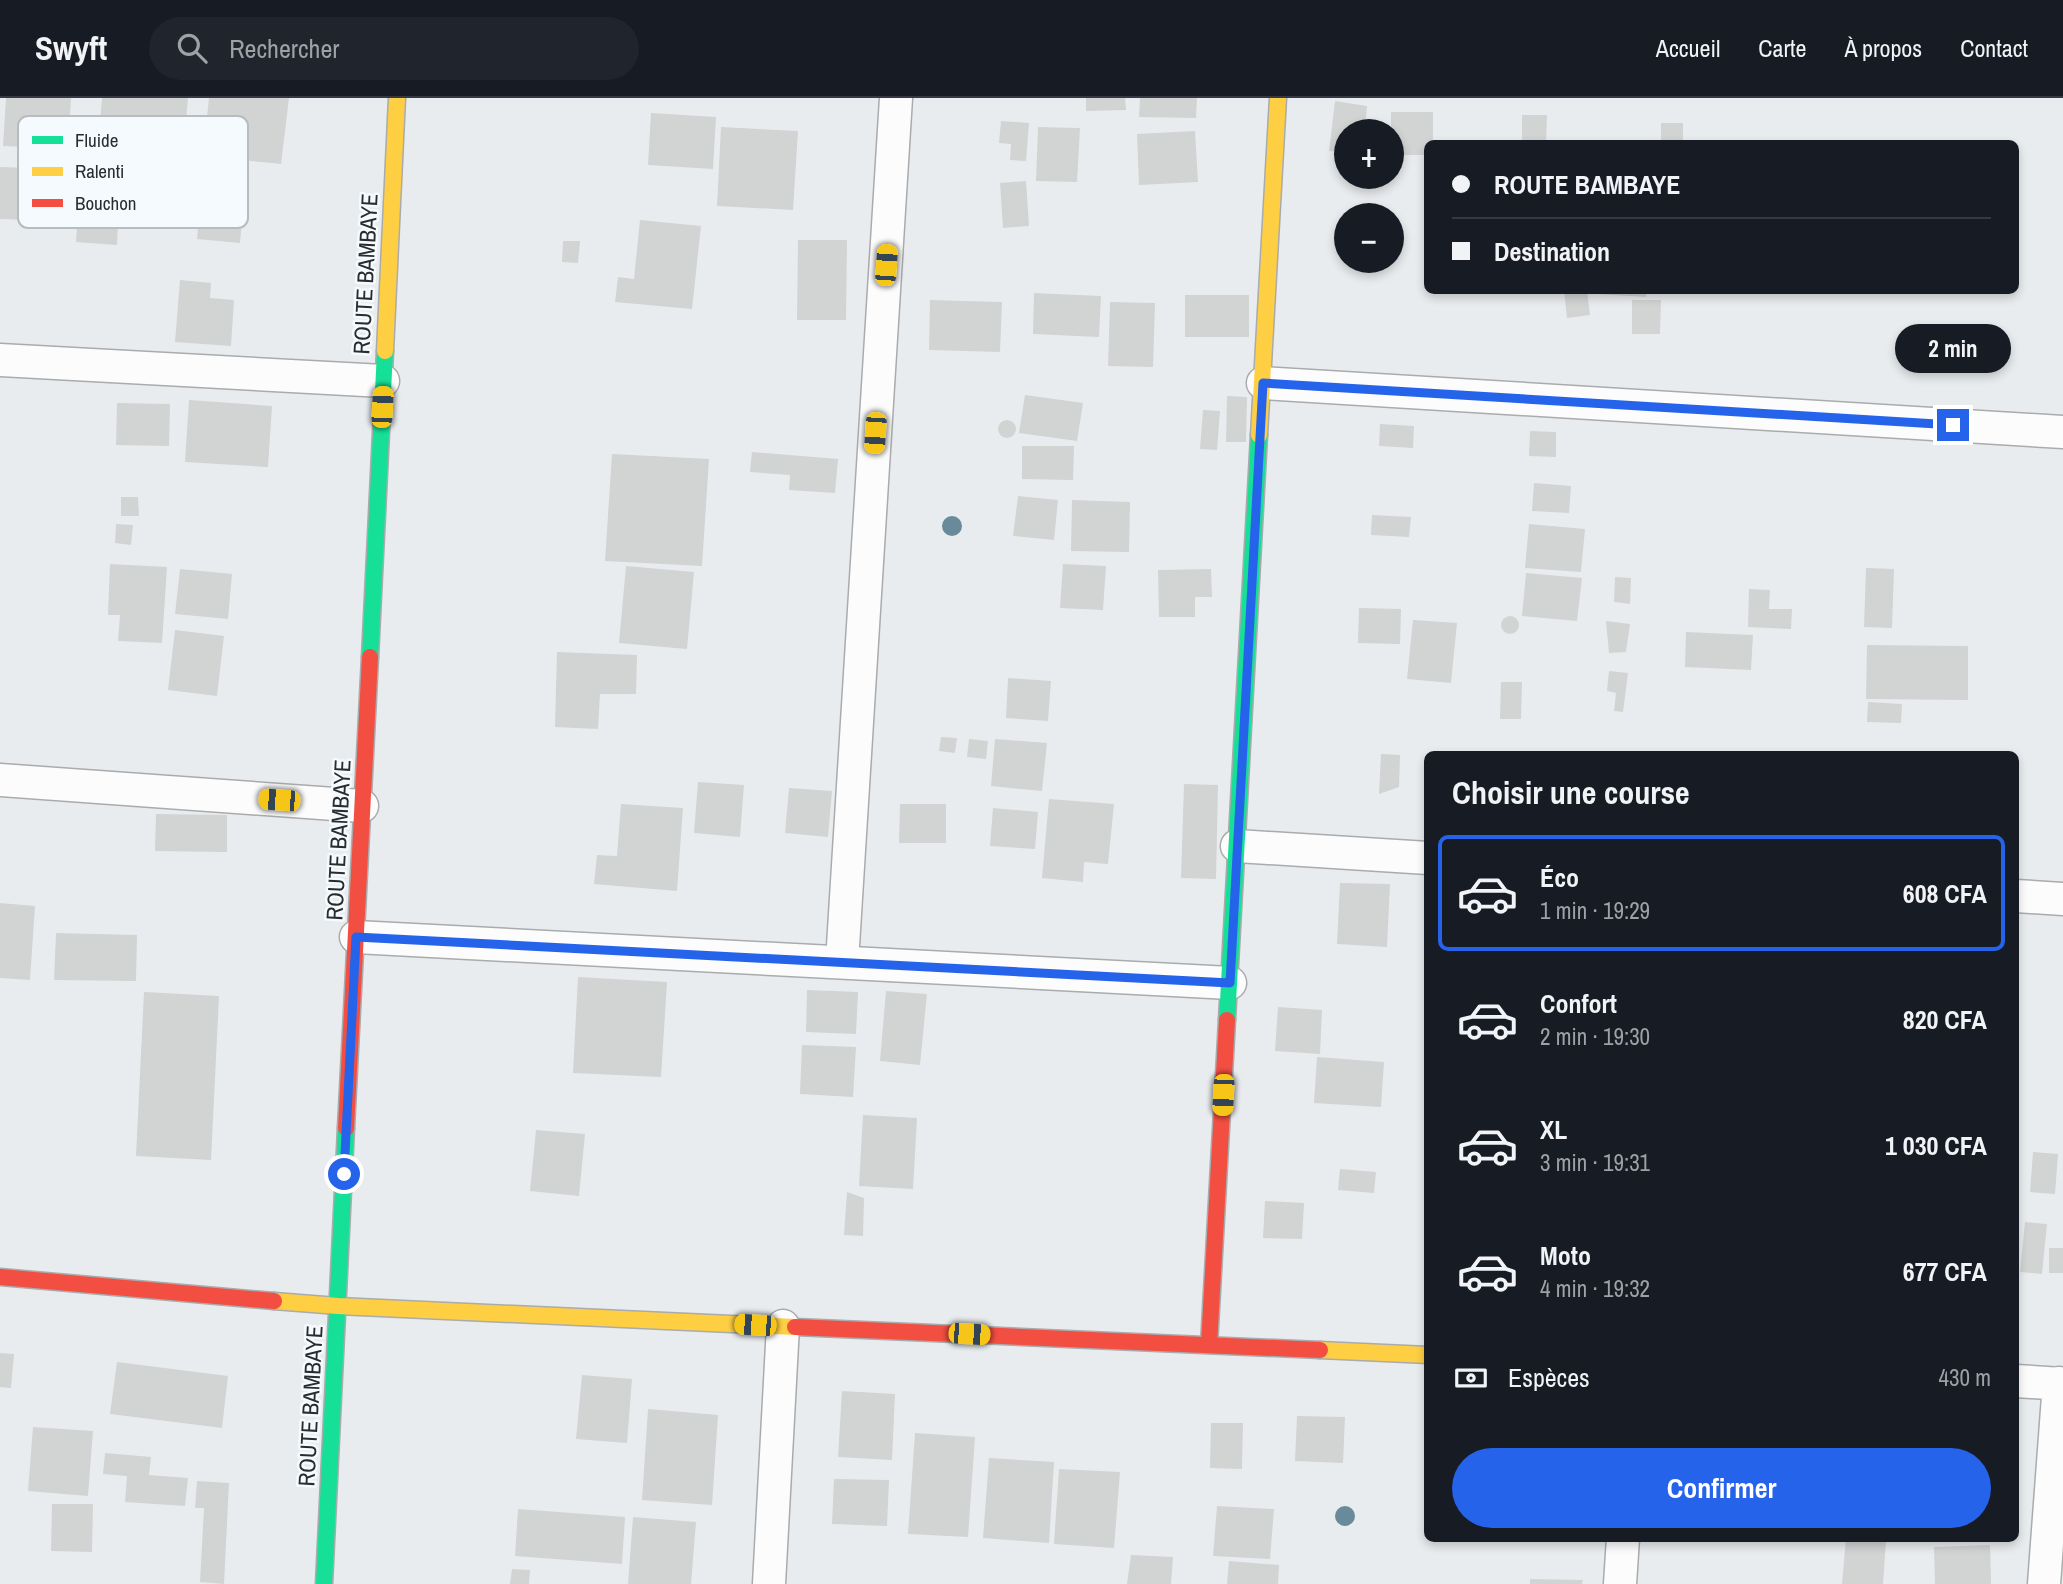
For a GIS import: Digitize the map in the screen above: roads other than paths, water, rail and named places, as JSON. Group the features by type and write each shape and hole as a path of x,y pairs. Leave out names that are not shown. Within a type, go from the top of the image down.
{"street":[{"name":"ROUTE BAMBAYE","path":"324,1584 397,98"},
{"path":"842,962 896,98"},
{"path":"1209,1345 1278,98"},
{"path":"0,360 383,381"},
{"path":"1263,383 2063,432"},
{"path":"0,780 362,806"},
{"path":"1237,846 1424,858"},
{"path":"2019,896 2063,900"},
{"path":"356,937 1230,983"},
{"path":"0,1277 338,1306 1424,1355"},
{"path":"769,1584 783,1326"},
{"path":"2019,1381 2061,1383 2044,1584"},
{"path":"1620,1584 1623,1542"}]}
